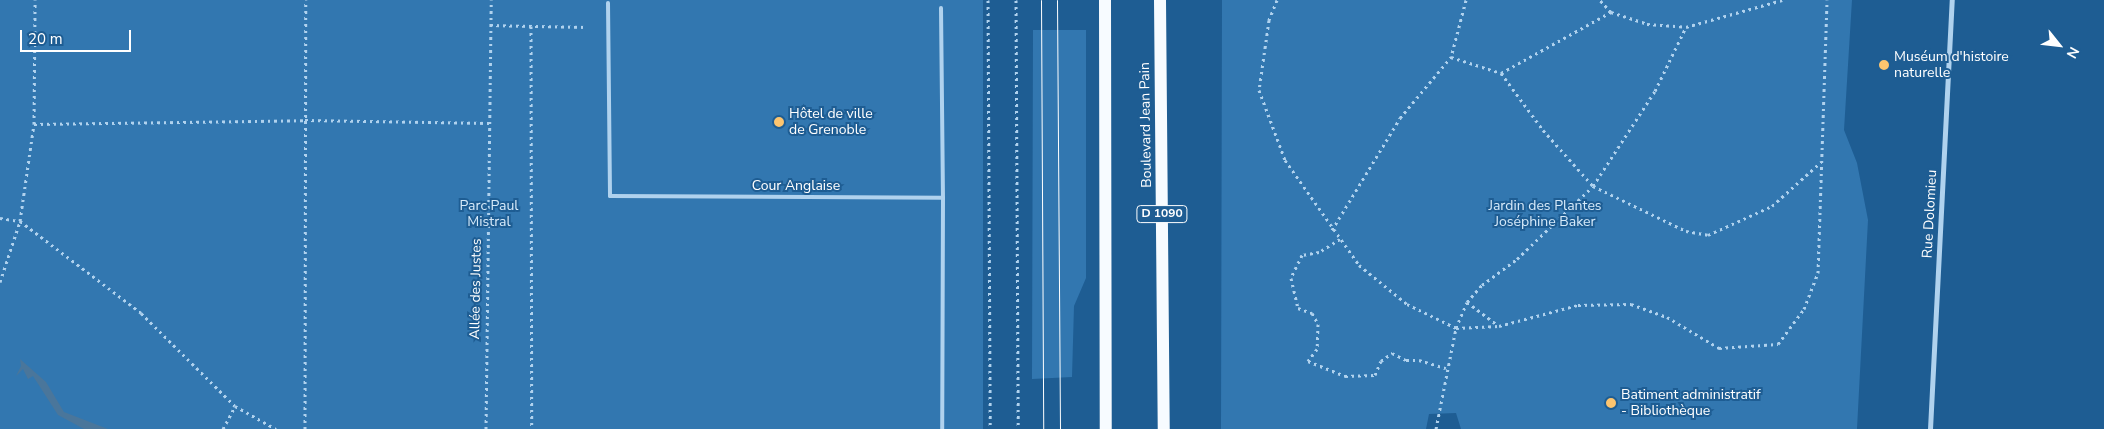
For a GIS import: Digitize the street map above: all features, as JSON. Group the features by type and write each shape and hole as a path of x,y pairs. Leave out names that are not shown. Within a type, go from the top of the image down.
{"main road":[{"path":"1105,0 1106,429"},
{"name":"Boulevard Jean Pain","path":"1160,0 1164,429"}],"street":[{"name":"Rue Dolomieu","path":"1930,429 1952,0"}],"lane":[{"name":"Cour Anglaise","path":"608,3 610,196 943,198"},
{"path":"941,8 943,198 942,429"}],"path":[{"path":"0,282 20,221 34,124 35,0"},
{"path":"305,429 306,0"},
{"name":"Allée des Justes","path":"486,429 491,0"},
{"path":"988,0 990,429"},
{"path":"1016,0 1018,429"},
{"path":"1277,0 1269,20 1259,90 1285,160 1332,230 1360,265 1407,304 1456,328 1499,326 1578,305 1631,304 1667,317 1719,348 1778,344 1804,310 1818,273 1827,0"},
{"path":"1332,230 1400,118 1451,57 1465,0"},
{"path":"1600,0 1610,12 1647,24 1686,27 1782,0"},
{"path":"1501,73 1610,12"},
{"path":"490,24 586,27"},
{"path":"531,26 532,429"},
{"path":"1436,429 1446,368 1456,328 1466,302 1482,286 1517,259 1593,186 1655,90 1686,27"},
{"path":"1451,57 1501,73 1543,130 1593,186 1686,231 1708,235 1772,206 1821,161"},
{"path":"34,124 305,120 489,123"},
{"path":"0,218 20,221 142,313 235,406 276,429"},
{"path":"1340,239 1318,252 1302,255 1291,278 1298,308 1312,313 1318,324 1317,349 1308,361 1345,376 1375,375 1381,361 1392,353 1406,360 1419,360 1446,368"},
{"path":"1466,302 1499,326"},
{"path":"223,429 235,406"}],"green space":[{"name":"Parc Paul Mistral","path":"0,0 983,0 983,429 0,429"},
{"name":"Jardin des Plantes Joséphine Baker","path":"1222,0 1852,0 1844,130 1857,163 1868,220 1857,429 1461,429 1456,413 1429,414 1426,429 1221,429"},
{"path":"1033,30 1086,30 1086,278 1074,306 1072,377 1032,379"}],"shaded area":[{"path":"20,359 46,382 64,412 108,429 84,429 58,415 33,376 28,379 23,369 16,376 21,366"}],"tram line":[{"path":"1041,0 1043,429"},
{"path":"1057,0 1060,429"}],"place":[{"name":"Muséum d'histoire naturelle","path":"1884,65"},
{"name":"Hôtel de ville de Grenoble","path":"779,122"},
{"name":"Batiment administratif - Bibliothèque","path":"1611,403"}]}
